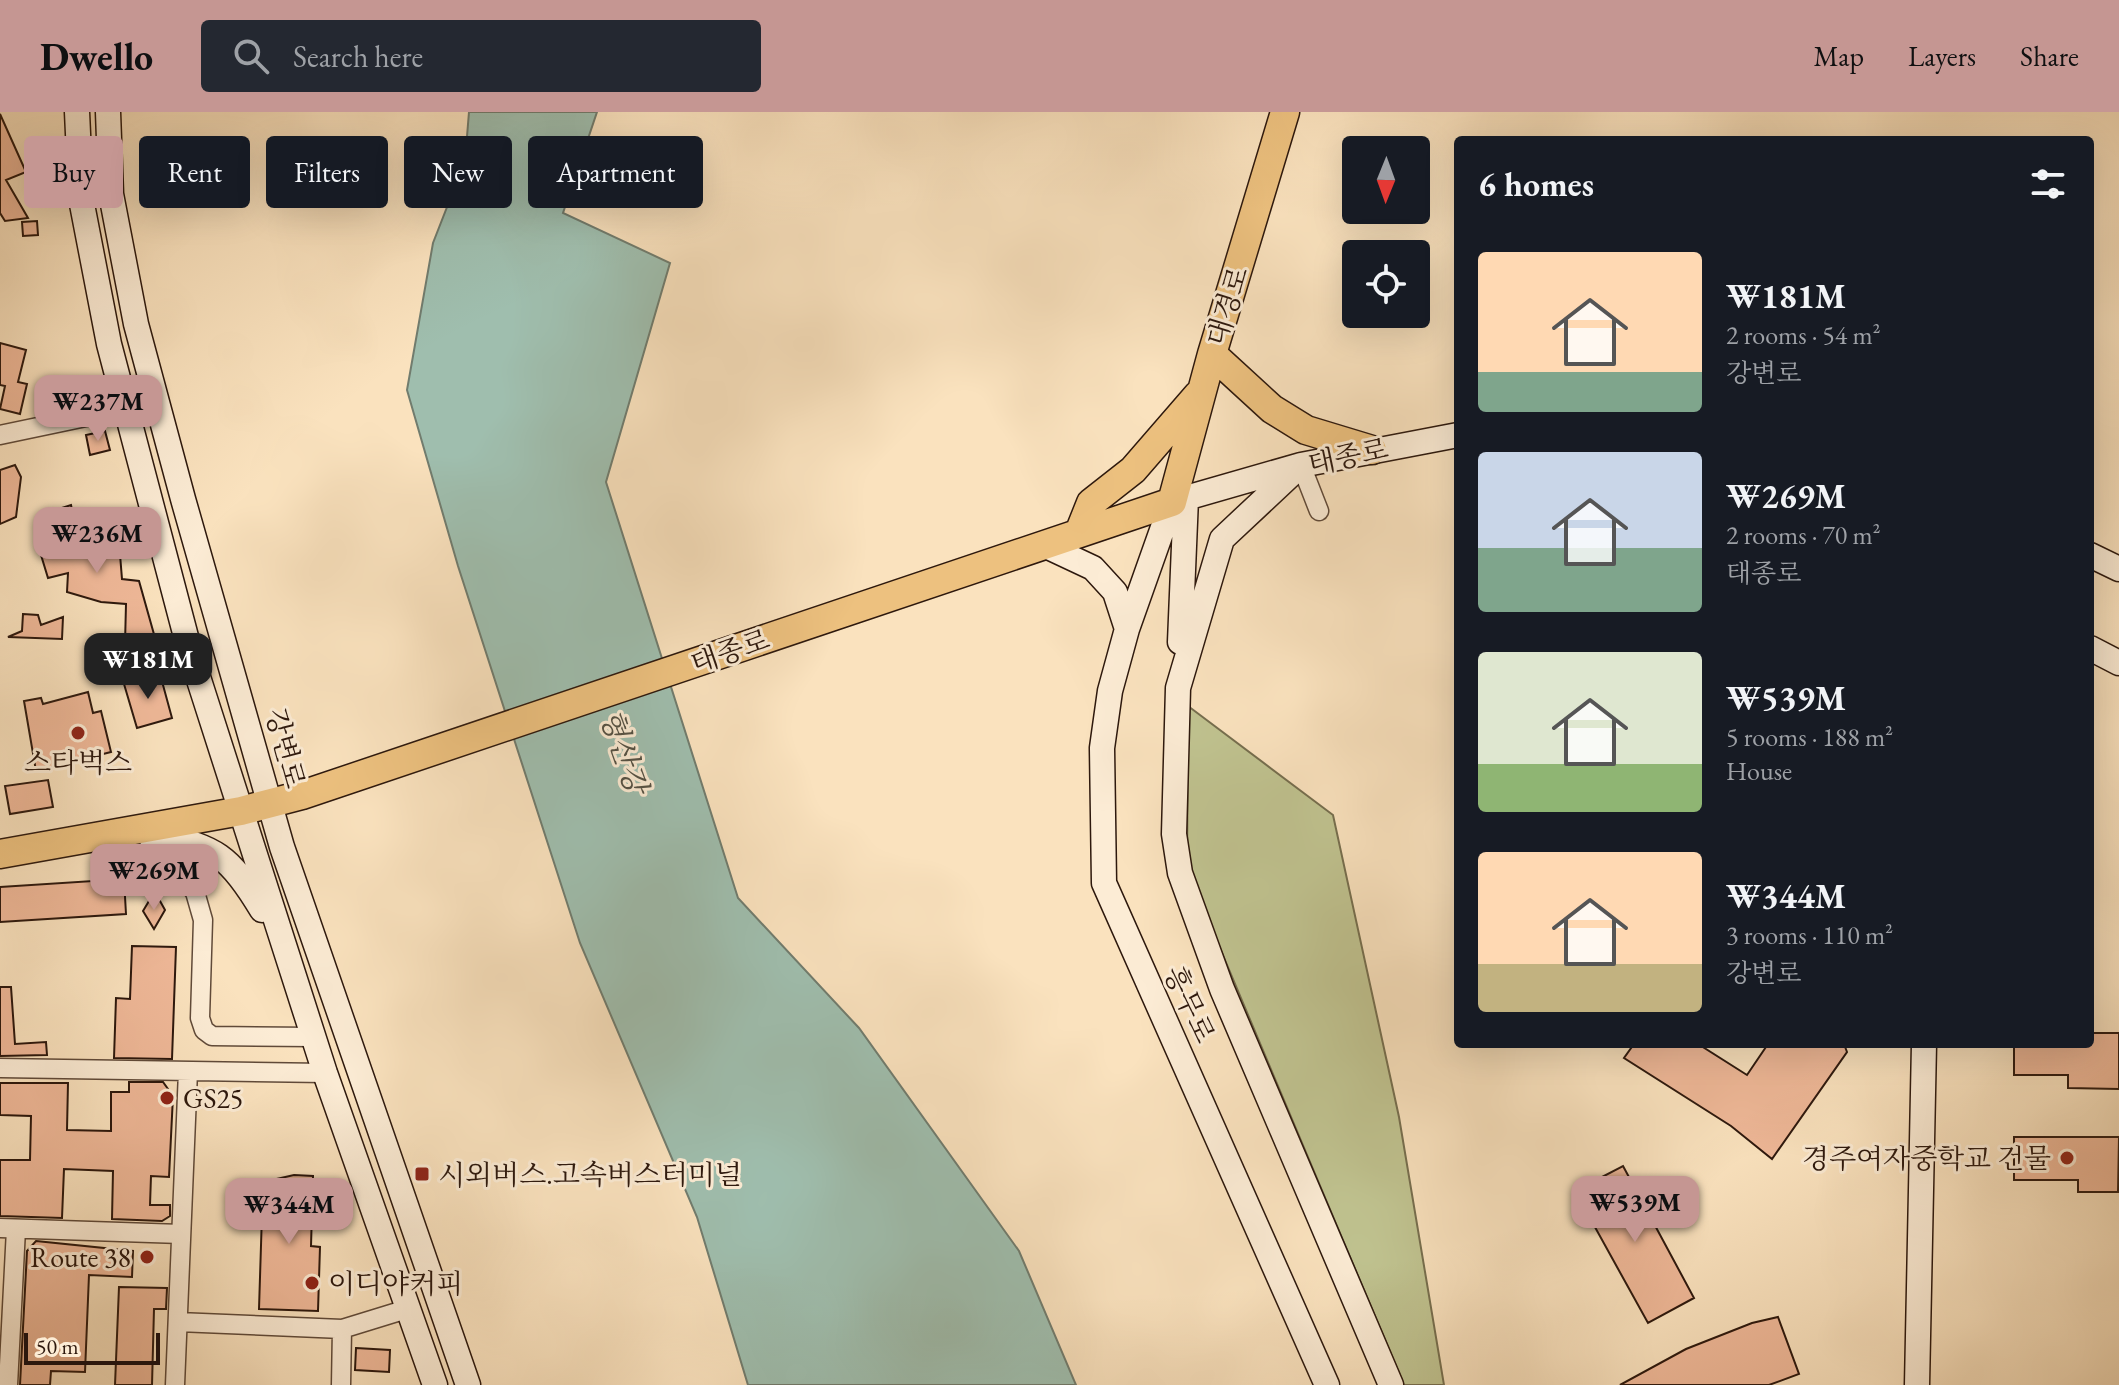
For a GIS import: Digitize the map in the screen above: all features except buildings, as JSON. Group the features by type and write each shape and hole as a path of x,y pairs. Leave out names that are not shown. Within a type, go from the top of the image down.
{"main road":[{"name":"대경로","path":"1178,496 1212,354 1285,112"},
{"path":"1212,354 1272,409 1306,430 1372,450"},
{"path":"1079,533 1091,503 1133,470 1202,392"},
{"name":"태종로","path":"0,854 241,811 302,795 1044,545 1178,496"}],"street":[{"path":"77,112 78,136"},
{"name":"강변로","path":"108,112 109,136"},
{"path":"83,208 124,409 190,652 325,1073 435,1385"},
{"name":"강변로","path":"114,208 136,324 270,803 297,891 468,1385"},
{"path":"0,435 124,409"},
{"name":"태종로","path":"1178,496 1301,465 1454,436"},
{"path":"1301,465 1319,511"},
{"name":"흥무로","path":"1178,688 1222,539 1301,465"},
{"name":"흥무로","path":"1178,496 1127,629 1110,691 1102,748 1104,883 1327,1385"},
{"name":"흥무로","path":"1178,496 1174,834 1180,873 1222,989 1391,1385"},
{"path":"1044,545 1093,568 1115,592 1127,629"},
{"path":"2094,557 2119,569"},
{"path":"2094,650 2119,663"},
{"path":"140,829 218,852 242,877 273,937 284,945"},
{"path":"140,829 195,892 203,920 200,1018 204,1030 212,1036 314,1037"},
{"path":"1917,1385 1924,1048"},
{"path":"0,1068 325,1073"},
{"path":"175,1385 188,1071"},
{"path":"8,1385 8,1229 181,1234"},
{"path":"178,1322 342,1329 407,1309"},
{"path":"341,1385 342,1329"}],"green space":[{"path":"1188,706 1333,815 1399,1117 1444,1385 1404,1385 1187,870"}],"water":[{"name":"형산강","path":"469,112 597,112 589,136 528,136 528,208 565,208 563,213 670,263 606,482 738,898 859,1028 1019,1251 1076,1385 748,1385 697,1217 580,943 458,566 407,390 433,243 447,208 512,208 512,136 467,136"}],"place":[{"name":"스타벅스","path":"78,733"},
{"name":"GS25","path":"167,1098"},
{"name":"경주여자중학교 건물","path":"2067,1158"},
{"name":"시외버스.고속버스터미널","path":"422,1174"},
{"name":"Route 38","path":"147,1257"},
{"name":"이디야커피","path":"312,1283"}]}
